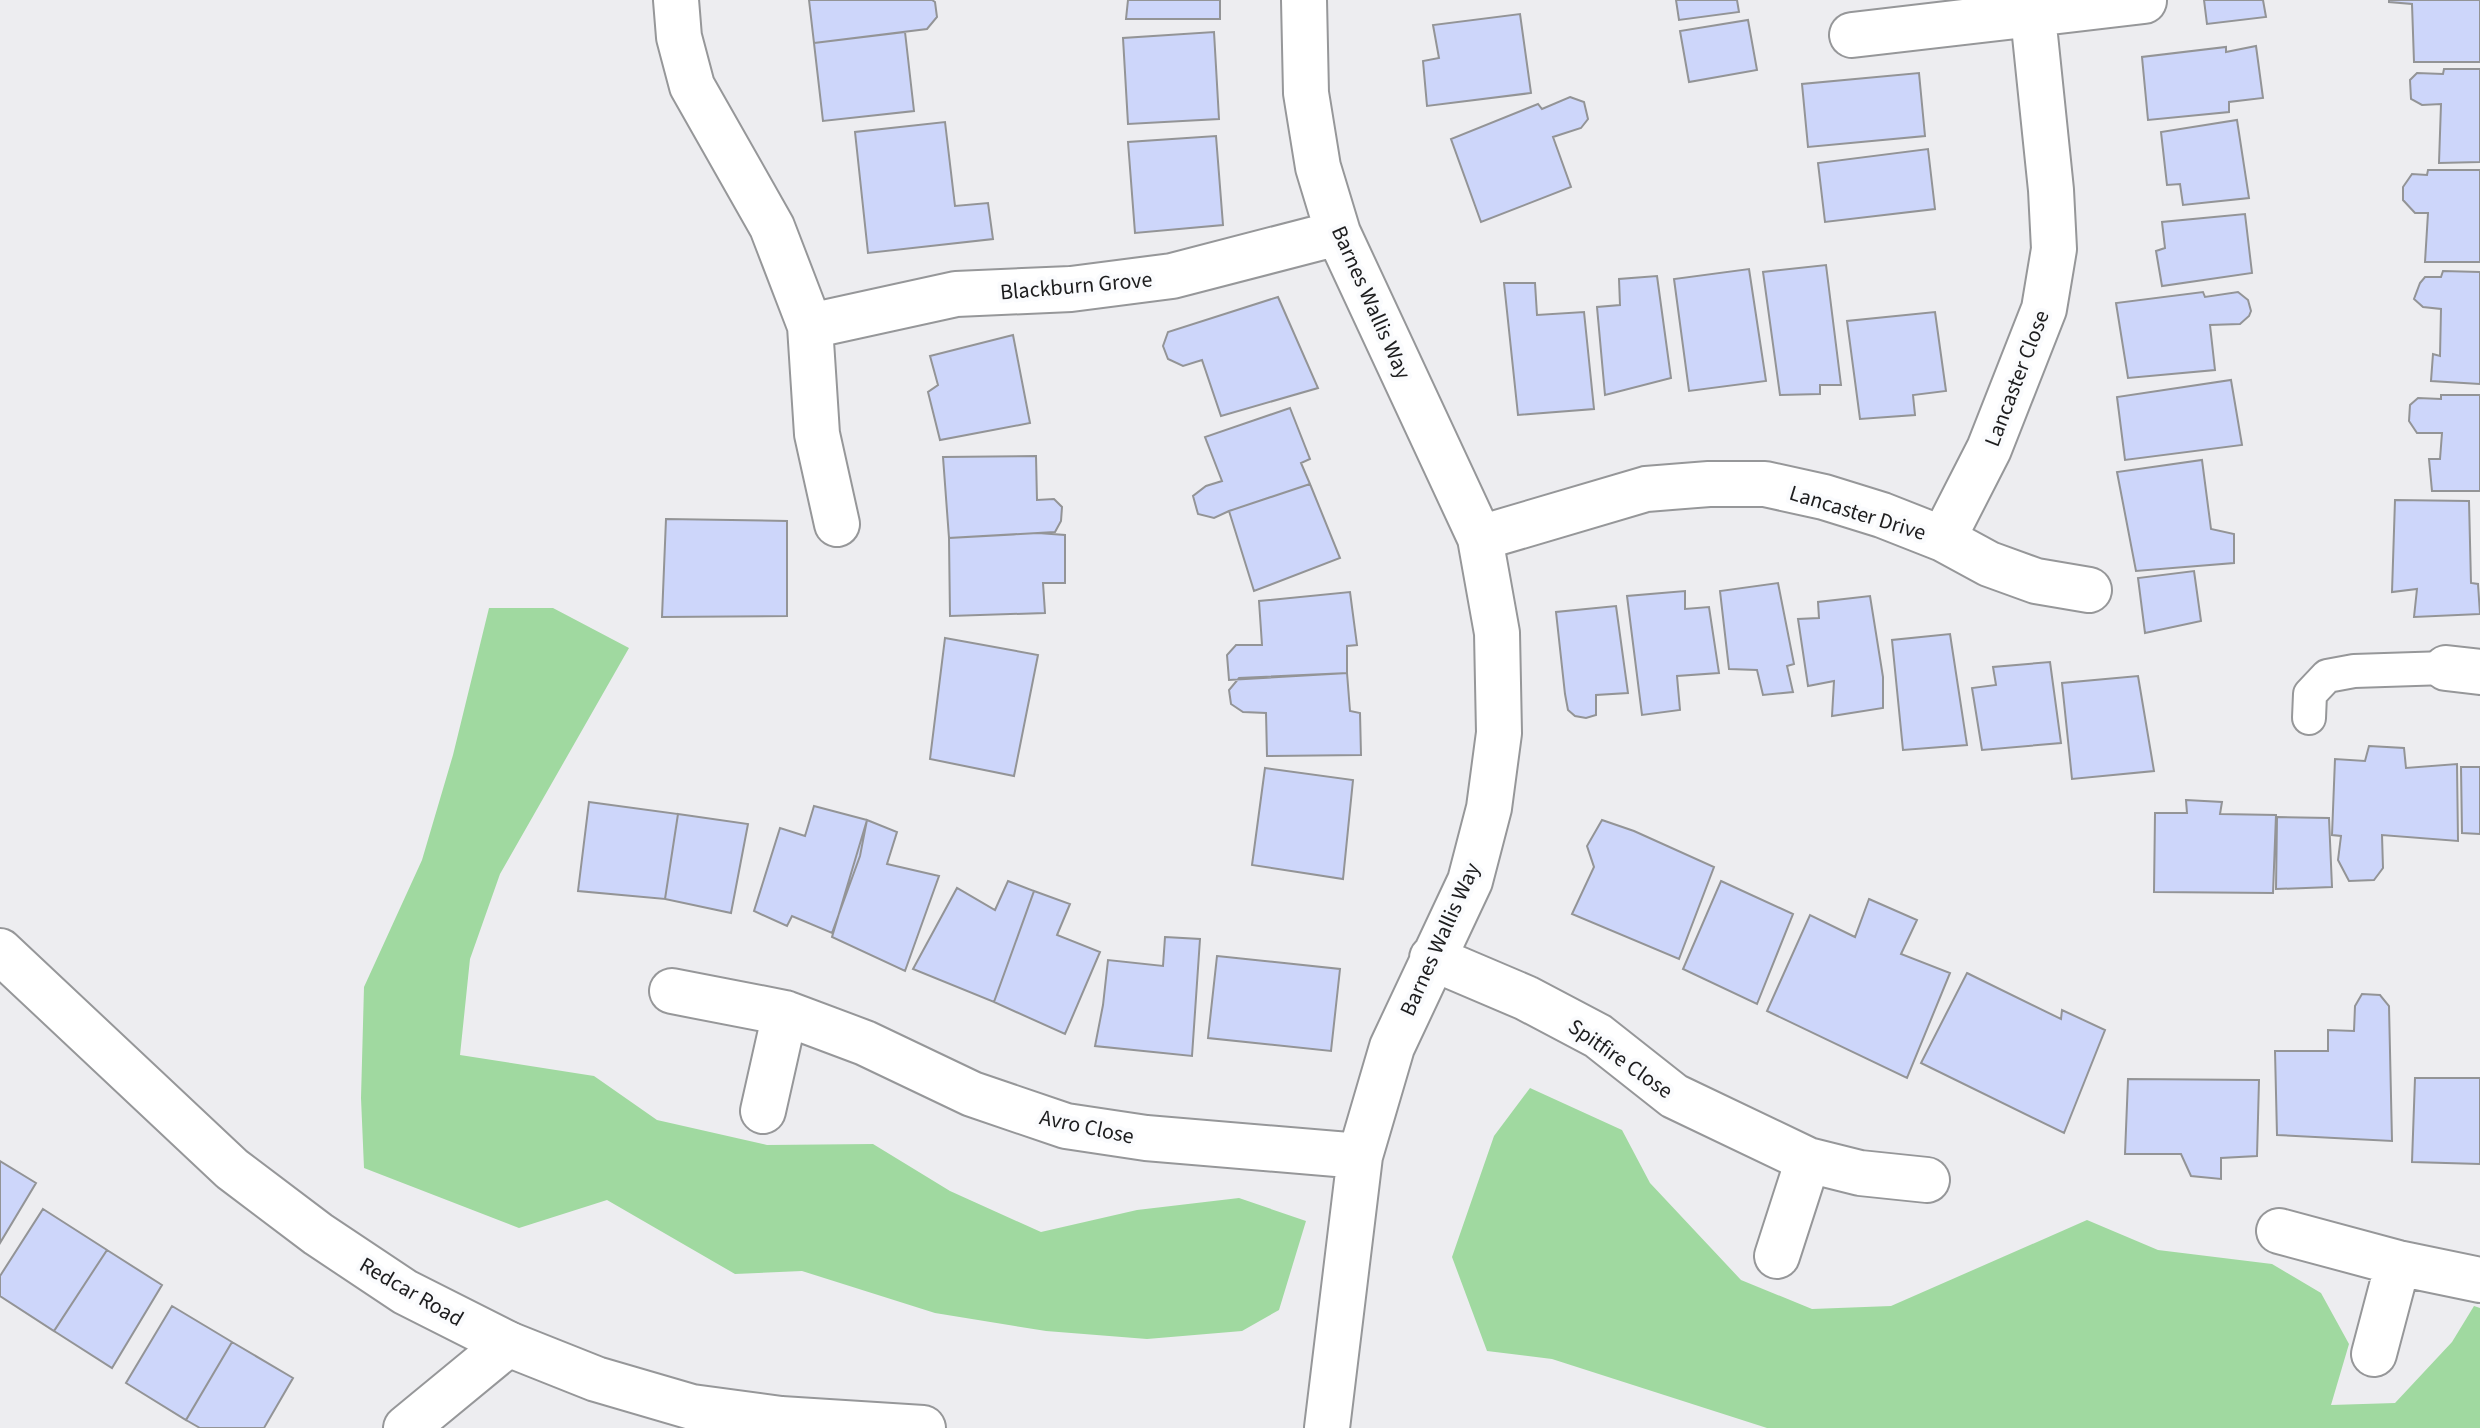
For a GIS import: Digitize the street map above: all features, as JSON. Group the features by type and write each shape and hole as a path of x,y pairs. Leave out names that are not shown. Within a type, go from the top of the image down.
{"street":[{"path":"676,0 679,37 692,86 772,227 810,326 817,434 837,524"},
{"name":"Barnes Wallis Way","path":"1304,0 1306,93 1318,167 1338,233 1480,538 1497,633 1499,733 1489,808 1470,881 1392,1047 1360,1156 1327,1428"},
{"path":"1852,35 2144,1"},
{"name":"Lancaster Close","path":"1943,539 1989,449 2044,309 2054,249 2033,16"},
{"name":"Blackburn Grove","path":"810,326 956,294 1071,289 1172,276 1338,233"},
{"name":"Lancaster Drive","path":"1480,538 1646,489 1765,484 1824,497 1882,515 1943,539 1989,564 2036,581 2089,590"},
{"name":"Redcar Road","path":"0,951 232,1169 318,1234 405,1292 508,1344 596,1379 692,1407 781,1419 923,1428"},
{"name":"Spitfire Close","path":"1432,958 1526,998 1598,1036 1674,1096 1808,1160 1860,1173 1927,1180"},
{"name":"Avro Close","path":"672,991 785,1013 865,1043 972,1094 1066,1126 1146,1138 1360,1156"},
{"path":"763,1111 785,1013"},
{"path":"1777,1256 1808,1160"},
{"path":"2279,1231 2398,1263 2480,1280"},
{"path":"2374,1354 2398,1263"},
{"path":"406,1428 508,1344"}],"lane":[{"path":"2309,718 2310,694 2327,676 2354,671 2463,670"}],"green space":[{"path":"489,608 553,608 629,648 500,874 470,959 460,1055 594,1076 657,1120 767,1145 873,1144 950,1191 1041,1232 1137,1210 1239,1198 1306,1221 1279,1310 1242,1331 1147,1339 1046,1331 935,1313 802,1271 735,1274 607,1200 519,1228 364,1168 361,1098 364,987 422,860 453,755"},
{"path":"1530,1088 1622,1130 1650,1183 1741,1280 1812,1309 1891,1306 2087,1220 2158,1250 2272,1264 2321,1293 2349,1344 2331,1405 2395,1403 2452,1342 2474,1306 2480,1308 2480,1428 1767,1428 1552,1359 1487,1351 1452,1257 1494,1136"}],"building":[{"path":"809,0 932,0 937,17 927,29 814,43"},
{"path":"1128,0 1220,0 1220,19 1126,19"},
{"path":"1676,0 1737,0 1739,12 1679,20"},
{"path":"2204,0 2263,0 2266,17 2207,24"},
{"path":"2389,0 2480,0 2480,62 2414,62 2412,4"},
{"path":"1520,14 1531,93 1427,106 1423,61 1439,58 1433,25"},
{"path":"1748,20 1757,70 1689,82 1680,31"},
{"path":"905,32 914,111 823,121 814,43"},
{"path":"1214,32 1219,119 1128,124 1123,38"},
{"path":"2256,46 2263,98 2229,102 2229,112 2148,120 2142,57 2226,47 2226,52"},
{"path":"2444,69 2480,69 2480,162 2439,163 2441,104 2422,105 2411,99 2410,80 2417,73 2443,74"},
{"path":"1919,73 1925,136 1808,147 1802,84"},
{"path":"1570,97 1584,102 1588,119 1581,128 1553,137 1571,187 1481,222 1451,139 1538,104 1542,109"},
{"path":"2237,120 2249,198 2183,205 2180,184 2167,185 2161,132"},
{"path":"945,122 955,206 988,203 993,239 868,253 855,132"},
{"path":"1216,136 1223,225 1135,233 1128,142"},
{"path":"1928,149 1935,209 1825,222 1818,163"},
{"path":"2428,170 2480,170 2480,262 2425,262 2428,213 2415,213 2403,200 2403,187 2412,174 2427,175"},
{"path":"2245,214 2252,273 2162,286 2156,251 2165,248 2162,222"},
{"path":"1826,265 1841,385 1820,385 1820,394 1780,395 1763,272"},
{"path":"1749,269 1766,381 1689,391 1674,279"},
{"path":"2443,271 2480,272 2480,384 2431,381 2433,354 2440,356 2441,309 2423,307 2414,299 2425,277 2441,277"},
{"path":"1657,276 1671,378 1605,395 1597,307 1620,305 1619,279"},
{"path":"1504,283 1535,283 1537,315 1584,312 1594,409 1518,415"},
{"path":"2203,292 2205,297 2238,292 2248,300 2251,311 2240,324 2210,325 2215,370 2128,378 2116,303"},
{"path":"1278,297 1318,388 1221,416 1202,360 1183,366 1168,359 1163,346 1168,332"},
{"path":"1935,312 1946,391 1913,395 1915,415 1860,419 1847,321"},
{"path":"1013,335 1030,423 940,440 928,392 938,385 930,356"},
{"path":"2231,380 2242,445 2125,460 2117,397"},
{"path":"2441,395 2480,395 2480,491 2432,491 2429,459 2440,459 2442,433 2417,433 2409,421 2410,405 2418,398 2441,399"},
{"path":"1290,408 1310,459 1301,463 1310,484 1214,518 1198,514 1193,496 1206,486 1222,481 1205,437"},
{"path":"1036,456 1037,500 1054,499 1062,507 1061,521 1055,532 949,538 943,457"},
{"path":"2202,460 2211,529 2234,534 2234,563 2136,571 2117,472"},
{"path":"1310,484 1340,558 1254,591 1229,511"},
{"path":"2395,500 2469,501 2471,583 2478,584 2480,614 2414,617 2417,589 2392,592"},
{"path":"666,519 787,521 787,616 662,617"},
{"path":"1038,533 1065,535 1065,583 1043,583 1045,613 950,616 949,538"},
{"path":"2194,571 2201,621 2145,633 2138,578"},
{"path":"1778,583 1794,664 1787,666 1793,692 1763,695 1757,670 1729,669 1720,591"},
{"path":"1685,591 1685,609 1709,607 1719,673 1677,676 1680,710 1642,715 1627,596"},
{"path":"1350,592 1357,645 1347,646 1347,673 1229,680 1227,655 1236,645 1262,645 1259,601"},
{"path":"1870,596 1883,677 1883,708 1832,716 1834,681 1808,686 1798,619 1819,618 1818,602"},
{"path":"1616,606 1628,693 1596,695 1596,715 1586,718 1575,716 1568,710 1565,694 1556,612"},
{"path":"1950,634 1967,745 1903,750 1892,640"},
{"path":"945,638 1038,655 1014,776 930,759"},
{"path":"2050,662 2061,743 1982,750 1972,688 1996,685 1993,667"},
{"path":"1347,673 1350,711 1360,713 1361,755 1267,756 1266,713 1243,712 1231,704 1229,690 1239,678"},
{"path":"2138,676 2154,771 2072,779 2062,683"},
{"path":"2369,746 2404,748 2406,768 2457,764 2458,841 2382,835 2383,868 2374,880 2349,881 2338,860 2341,836 2332,835 2335,759 2365,761"},
{"path":"2461,767 2480,767 2480,834 2462,833"},
{"path":"1265,768 1353,780 1343,879 1252,865"},
{"path":"2186,800 2222,802 2220,814 2276,815 2273,893 2154,892 2155,813 2187,813"},
{"path":"589,802 678,814 665,899 578,891"},
{"path":"814,806 867,820 860,856 832,933 792,916 787,926 754,911 780,828 805,836"},
{"path":"678,814 748,824 731,913 665,899"},
{"path":"2277,817 2329,818 2332,887 2276,889"},
{"path":"867,820 897,832 887,864 939,876 905,971 832,937"},
{"path":"1602,820 1714,867 1679,959 1572,914 1594,867 1587,846"},
{"path":"1008,881 1034,891 994,1002 913,969 957,888 995,910"},
{"path":"1721,881 1793,914 1757,1004 1683,969"},
{"path":"1034,891 1070,904 1057,935 1100,952 1065,1034 994,1002"},
{"path":"1869,899 1917,920 1901,954 1950,973 1907,1078 1767,1011 1810,915 1855,937"},
{"path":"1165,937 1200,939 1192,1056 1095,1046 1108,960 1163,966"},
{"path":"1217,956 1340,969 1331,1051 1208,1038"},
{"path":"1967,973 2061,1019 2062,1010 2105,1030 2064,1133 1921,1063"},
{"path":"2362,994 2380,995 2389,1006 2392,1141 2277,1135 2275,1051 2328,1051 2328,1030 2354,1031 2355,1006"},
{"path":"2415,1078 2480,1078 2480,1164 2412,1162"},
{"path":"2128,1079 2259,1080 2257,1156 2221,1158 2221,1179 2191,1176 2181,1154 2125,1154"},
{"path":"0,1161 36,1183 0,1243"},
{"path":"43,1209 107,1250 54,1331 0,1296 0,1276"},
{"path":"107,1250 162,1285 112,1368 54,1331"},
{"path":"172,1306 232,1342 186,1420 126,1383"},
{"path":"232,1342 293,1378 264,1428 200,1428 186,1420"}]}
